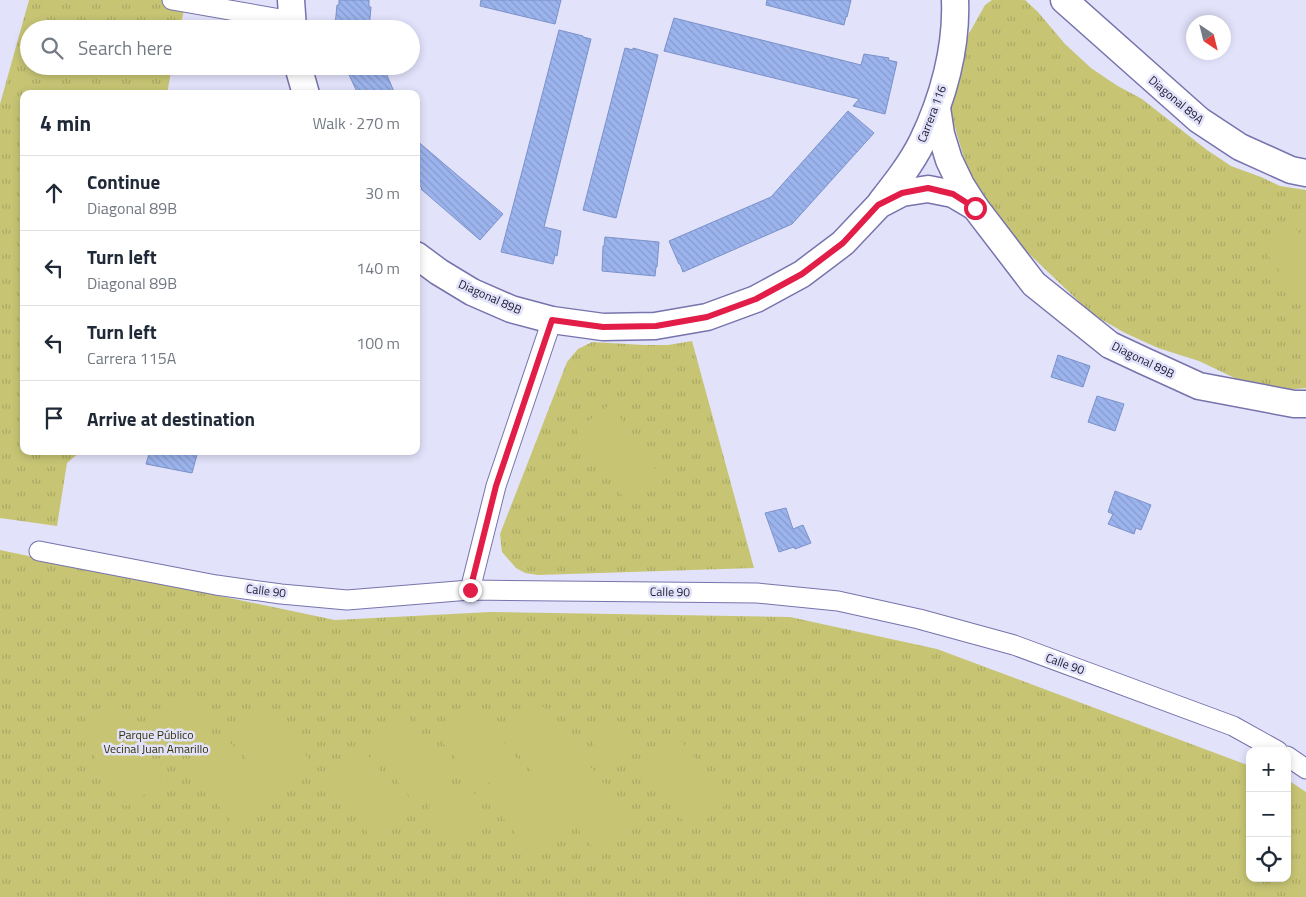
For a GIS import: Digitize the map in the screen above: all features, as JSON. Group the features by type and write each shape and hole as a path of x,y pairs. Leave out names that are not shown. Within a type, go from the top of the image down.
{"street":[{"path":"172,0 292,17"},
{"name":"Diagonal 89A","path":"1064,0 1199,120 1240,147 1291,170 1306,173"},
{"name":"Carrera 116","path":"878,205 902,175 922,143 937,108 949,66 959,4"},
{"path":"301,75 305,90"},
{"name":"Diagonal 89B","path":"937,108 941,134 949,160 975,208 1034,284 1110,345 1199,386 1294,404 1306,404"},
{"name":"Diagonal 89B","path":"420,258 472,292 511,309 552,320 603,327 656,326 707,317 756,299 802,274 843,243 878,205 902,193 928,188 953,194 975,208"},
{"path":"470,590 496,486 552,320"},
{"name":"Calle 90","path":"39,551 216,585 281,594 347,600 470,590 757,593 838,601 919,619 1014,645 1233,726 1271,747"},
{"path":"1291,759 1306,769"}],"green space":[{"path":"29,0 186,0 182,20 23,20"},
{"path":"992,0 1025,0 1038,12 1065,44 1091,68 1116,85 1142,99 1207,150 1231,166 1280,186 1306,190 1306,388 1284,390 1243,382 1199,361 1158,348 1125,333 1092,314 1024,249 996,218 967,168 950,111 957,73 967,37 985,5"},
{"path":"20,32 20,75 170,75 168,90 20,90 20,455 76,455 67,463 57,526 0,518 0,104"},
{"path":"1289,220 1306,242 1306,302 1304,304 1259,243"},
{"path":"692,341 754,568 538,575 525,573 516,568 502,552 500,534 567,362 578,349 592,342 668,345"},
{"path":"611,404 663,481 628,504 576,430"},
{"name":"Parque Público Vecinal Juan Amarillo","path":"0,550 335,620 490,612 790,617 937,649 1246,765 1246,882 1291,882 1291,782 1306,792 1306,897 0,897"},
{"path":"536,698 584,758 545,788 498,728"},
{"path":"471,700 518,760 480,790 433,730"},
{"path":"187,701 196,703 207,712 212,726 210,735 201,746 187,751 178,749 167,740 162,726 164,717 173,706"},
{"path":"268,708 316,768 278,798 230,738"},
{"path":"117,709 162,784 124,807 80,732"},
{"path":"404,712 452,772 414,802 366,742"},
{"path":"618,725 625,728 631,734 634,745 633,753 625,762 618,765 610,765 603,762 595,753 594,741 597,734 606,726"},
{"path":"677,736 729,802 691,831 639,765"},
{"path":"228,740 276,800 238,830 190,770"},
{"path":"363,749 410,809 373,839 325,779"},
{"path":"585,760 633,820 595,850 547,790"},
{"path":"521,763 569,823 531,853 483,793"},
{"path":"455,785 465,787 473,793 479,801 481,811 479,821 473,829 465,835 455,837 445,835 437,829 431,821 429,811 431,801 437,793 445,787"}],"building":[{"path":"339,0 369,0 369,7 371,7 370,20 336,20 337,5 339,5"},
{"path":"481,0 561,0 555,24 480,6"},
{"path":"767,0 851,0 844,25 766,5"},
{"path":"674,18 861,65 864,54 889,58 888,60 897,62 885,114 853,106 859,99 664,51"},
{"path":"559,30 591,39 544,227 561,231 557,256 555,255 553,264 501,252"},
{"path":"625,48 633,50 633,48 658,55 616,218 583,210"},
{"path":"349,75 387,75 393,90 356,90"},
{"path":"848,111 874,133 792,224 683,272 669,241 771,197"},
{"path":"420,143 503,214 480,240 420,186"},
{"path":"605,237 659,242 655,276 602,271"},
{"path":"1058,355 1090,366 1083,387 1051,377"},
{"path":"1097,396 1124,404 1115,431 1088,422"},
{"path":"149,455 197,455 192,473 146,464"},
{"path":"1115,491 1151,505 1141,530 1136,528 1134,534 1108,524 1113,514 1108,512"},
{"path":"786,508 793,529 803,525 811,543 779,552 765,513"}],"route":[{"path":"470,590 496,486 552,320 603,327 656,326 707,317 756,299 802,274 843,243 878,205 902,193 928,188 953,194 975,208"}]}
